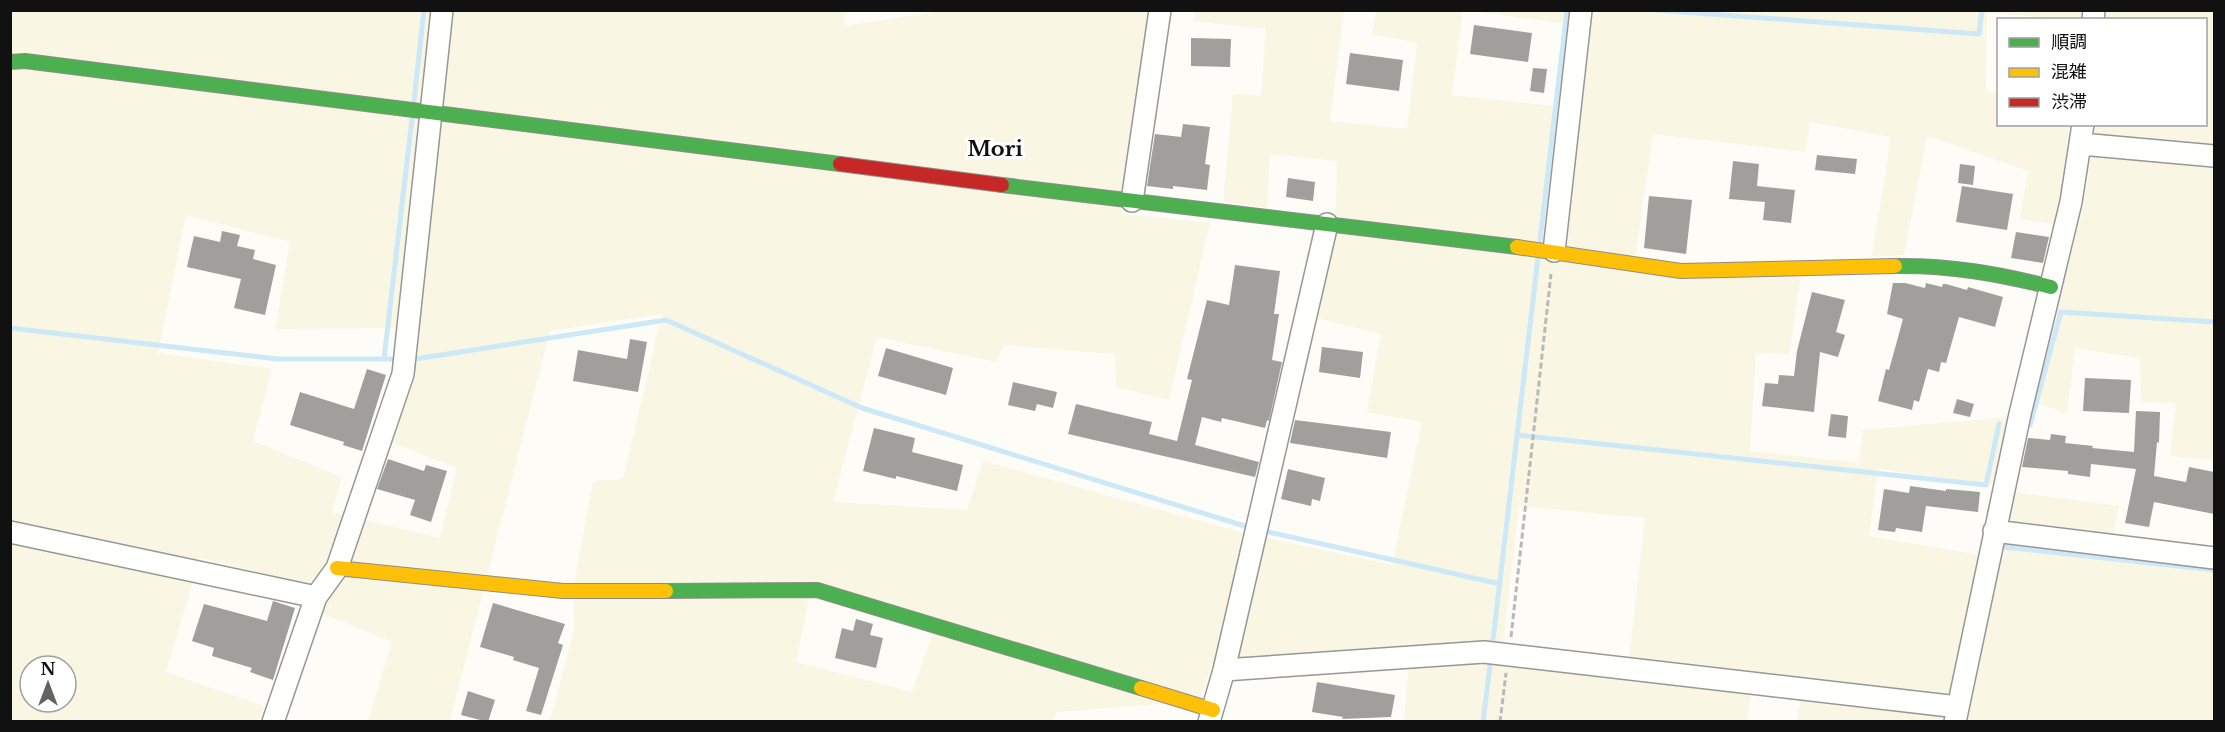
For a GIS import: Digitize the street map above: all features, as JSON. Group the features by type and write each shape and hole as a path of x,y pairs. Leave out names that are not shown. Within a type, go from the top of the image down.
{"street":[{"path":"273,722 316,597 337,568 402,374 442,10"},
{"path":"1132,201 1160,10"},
{"path":"1554,251 1580,12"},
{"path":"10,62 37,63 430,111 1132,201 1554,251 1681,271 1913,266 1958,268 2005,275 2051,287"},
{"path":"1224,670 1497,654 1956,714 1994,531 2071,202 2082,134 2214,156"},
{"path":"337,568 563,591 817,590 1211,716 1224,670 1327,224"},
{"path":"1994,531 2214,558"},
{"path":"10,532 316,597"}],"path":[{"path":"1500,722 1497,654 1532,442 1554,251"}],"shaded area":[{"path":"11,11 845,11 844,26 942,11 1149,11 1122,214 1210,223 1169,400 1116,387 1115,354 1005,345 996,362 877,337 833,502 967,510 983,461 1240,532 1392,565 1422,422 1367,412 1381,334 1316,318 1335,232 1337,161 1270,154 1267,208 1223,202 1233,94 1261,95 1266,29 1193,21 1194,11 1344,11 1330,121 1407,129 1417,43 1372,34 1376,11 1463,11 1452,95 1563,107 1573,25 1470,11 2082,11 2081,18 1987,13 1986,90 1997,95 1997,126 2069,126 2057,225 2020,219 2028,171 1927,136 1904,255 1872,256 1891,137 1810,122 1805,152 1653,134 1634,266 1801,276 1789,354 1756,353 1750,451 1859,463 1863,430 2008,417 1994,484 1878,469 1869,536 1979,555 1944,721 1797,721 1803,684 1753,678 1747,721 1404,721 1410,649 1212,665 1199,701 1056,712 1054,721 550,721 574,630 573,589 593,481 623,479 662,314 550,331 450,721 368,721 392,642 323,614 314,585 200,558 166,672 264,706 258,721 11,721","holes":["186,215 290,242 275,329 415,328 388,441 457,468 440,538 332,512 342,477 253,441 272,369 158,353","1519,506 1645,518 1629,660 1503,645","812,584 938,618 912,692 796,662"]},
{"path":"2104,11 2214,11 2214,460 2170,456 2176,403 2141,402 2140,358 2075,348 2067,414 2032,401 2084,205 2095,126 2207,126 2207,18 2103,18"},
{"path":"2012,492 2119,506 2110,549 2214,562 2214,721 1962,722"}],"building":[{"path":"1474,25 1532,33 1528,62 1470,54"},
{"path":"1191,38 1231,39 1230,67 1191,66"},
{"path":"1350,53 1403,60 1399,91 1346,84"},
{"path":"1533,68 1547,69 1544,93 1530,91"},
{"path":"1183,124 1210,127 1205,164 1210,165 1207,190 1147,186 1155,134 1181,137"},
{"path":"1817,155 1857,159 1855,174 1815,170"},
{"path":"1733,161 1759,164 1757,186 1795,190 1791,223 1763,220 1765,202 1729,199"},
{"path":"1960,164 1975,166 1973,185 1958,183"},
{"path":"1288,178 1315,182 1313,201 1286,197"},
{"path":"1962,186 2013,194 2007,230 1956,222"},
{"path":"1649,196 1692,200 1686,254 1644,248"},
{"path":"222,231 240,235 237,246 255,250 253,259 276,265 265,315 234,308 241,279 187,267 194,236 220,242"},
{"path":"2016,232 2049,237 2043,263 2011,258"},
{"path":"1235,265 1280,271 1274,314 1279,314 1272,360 1282,362 1269,421 1267,420 1265,428 1222,418 1221,422 1202,417 1195,445 1259,462 1255,477 1068,434 1076,404 1152,422 1149,434 1177,441 1192,380 1187,379 1207,300 1229,305"},
{"path":"1893,283 1905,283 1925,288 1926,283 1942,287 1946,284 1967,290 1968,287 2003,297 1995,327 1959,317 1946,363 1941,362 1939,372 1928,369 1919,402 1914,400 1912,410 1878,401 1903,319 1887,314"},
{"path":"1812,292 1845,300 1836,332 1845,335 1838,357 1820,352 1814,412 1762,406 1765,383 1778,384 1779,375 1794,376 1797,351"},
{"path":"630,339 647,342 638,392 573,381 578,350 627,359"},
{"path":"1322,347 1363,352 1360,378 1319,372"},
{"path":"886,348 953,368 946,395 878,376"},
{"path":"367,369 386,375 362,451 343,445 344,442 290,425 300,392 354,409"},
{"path":"2085,378 2131,380 2129,413 2083,411"},
{"path":"1013,382 1057,392 1053,408 1037,404 1035,411 1008,405"},
{"path":"1957,399 1974,404 1970,417 1953,413"},
{"path":"2136,411 2160,412 2159,443 2157,442 2154,476 2186,482 2189,467 2214,472 2214,514 2154,502 2149,527 2125,523 2136,469 2091,464 2090,477 2068,474 2068,471 2022,467 2028,438 2050,440 2051,434 2066,436 2065,443 2134,452"},
{"path":"1831,414 1848,416 1846,438 1828,436"},
{"path":"1295,420 1391,432 1387,458 1290,443"},
{"path":"874,428 915,438 912,452 963,465 957,491 896,476 896,479 863,471"},
{"path":"388,459 424,471 426,465 447,471 431,522 410,515 415,500 377,489"},
{"path":"1288,469 1325,478 1320,501 1312,499 1311,506 1281,499"},
{"path":"1910,486 1946,491 1946,489 1980,492 1978,512 1926,506 1922,532 1896,528 1895,532 1878,530 1884,489 1909,493"},
{"path":"273,601 295,608 273,680 250,672 252,668 212,656 214,648 192,641 204,604 267,621"},
{"path":"493,603 565,624 558,643 563,645 541,715 526,711 539,668 513,660 514,657 480,647"},
{"path":"856,619 873,624 870,635 883,638 876,668 835,658 842,628 853,631"},
{"path":"1317,682 1395,695 1391,717 1342,719 1343,717 1312,712"},
{"path":"468,691 495,700 488,722 461,715"}],"waterway":[{"path":"414,101 424,10"},
{"path":"1540,240 1567,10"},
{"path":"1656,10 1979,34 1982,10"},
{"path":"384,359 412,119"},
{"path":"1492,648 1538,258"},
{"path":"2030,425 2061,312 2214,322"},
{"path":"409,360 666,320 862,408 1251,528"},
{"path":"10,328 278,359 400,359"},
{"path":"1517,435 1986,485 1999,424"},
{"path":"1260,530 1500,584"},
{"path":"2004,547 2214,570"},
{"path":"1483,722 1491,658"}],"traffic: fast":[{"path":"10,62 25,61 840,164"},
{"path":"1002,185 1517,247"},
{"path":"1895,266 1974,271 2051,287"},
{"path":"666,591 817,590 1141,688"}],"traffic: slow":[{"path":"1517,247 1681,271 1895,266"},
{"path":"337,568 563,591 666,591"},
{"path":"1141,688 1213,710"}],"traffic: jam":[{"path":"840,164 1002,185"}],"district":[{"name":"Mori","path":"995,149"}]}
